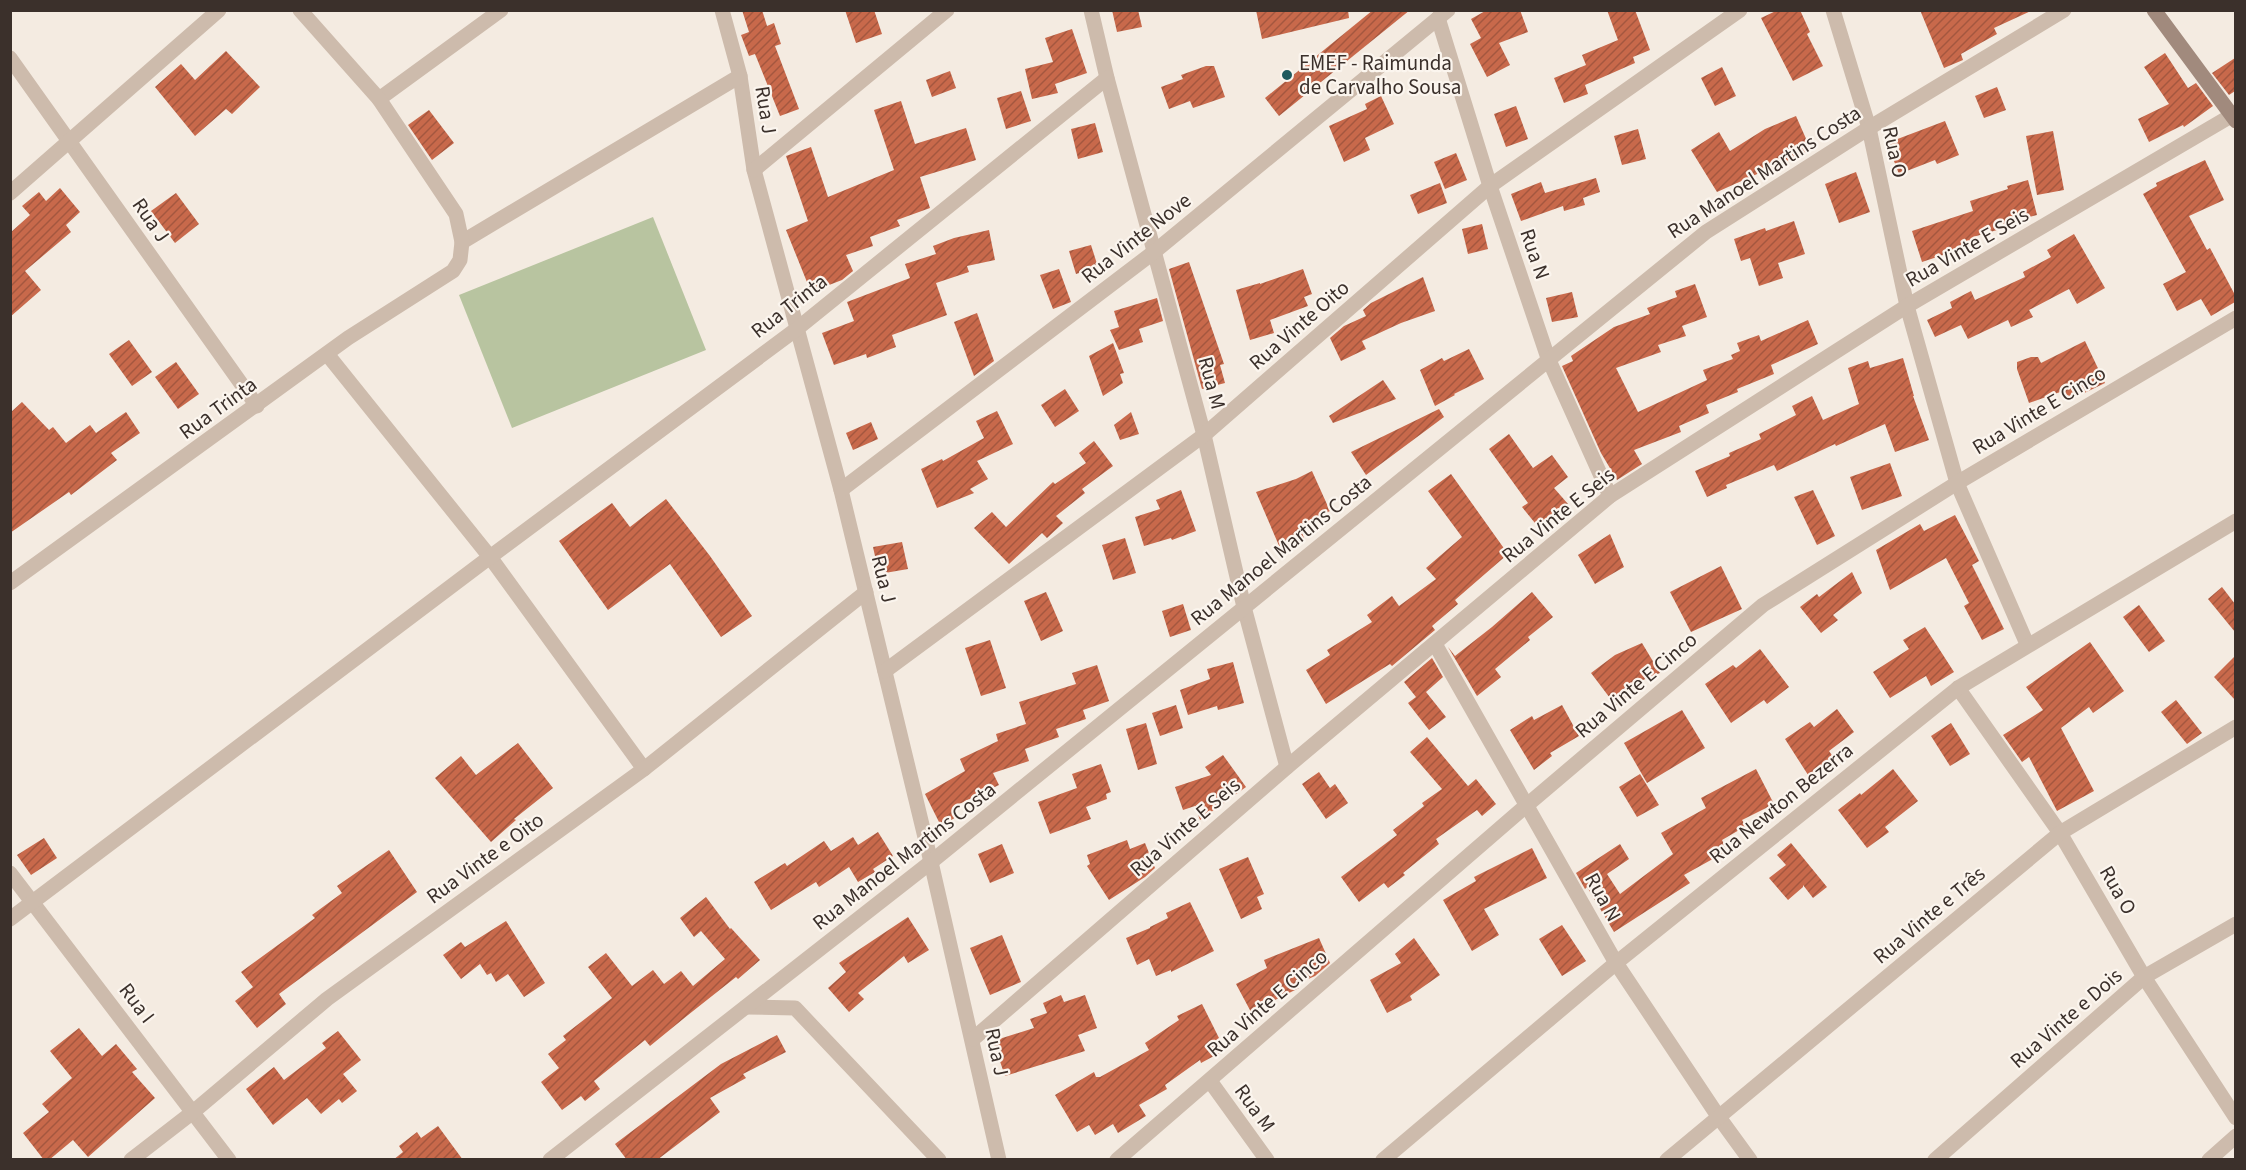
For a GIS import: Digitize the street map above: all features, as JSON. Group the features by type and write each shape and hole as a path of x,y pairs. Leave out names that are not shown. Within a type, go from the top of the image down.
{"street":[{"path":"10,194 219,10"},
{"path":"300,10 379,99 456,214 462,242 740,76"},
{"path":"379,99 501,10"},
{"name":"Rua J","path":"722,10 740,76 754,170 841,490 973,1039 997,1158"},
{"path":"754,170 947,10"},
{"name":"Rua M","path":"1091,10 1107,78 1204,435 1244,607 1287,767"},
{"name":"Rua Vinte Oito","path":"885,671 1204,435 1490,186 1740,10"},
{"name":"Rua O","path":"1833,10 1869,128 1907,306 1957,483"},
{"name":"Rua Manoel Martins Costa","path":"550,1160 931,862 1706,231 1869,128 2064,10"},
{"path":"2154,10 2234,116"},
{"name":"Rua N","path":"1443,14 1490,186 1548,358 1610,496"},
{"name":"Rua Vinte Nove","path":"841,490 1154,252 1443,14"},
{"name":"Rua J","path":"10,58 257,406"},
{"name":"Rua Trinta","path":"10,919 798,327 1107,78"},
{"name":"Rua Vinte E Seis","path":"973,1039 1287,767 1610,496 1907,306 2234,116"},
{"name":"Rua Trinta","path":"10,583 348,338 453,271 460,260 462,242"},
{"name":"Rua Vinte E Cinco","path":"1117,1160 1527,805 1763,605 1957,483 2235,318"},
{"path":"327,354 490,557 644,769"},
{"path":"1957,483 2027,644"},
{"name":"Rua Newton Bezerra","path":"1383,1160 1616,963 1958,688 2027,644 2235,521"},
{"name":"Rua Vinte e Oito","path":"131,1160 193,1112 327,999 644,769 866,592"},
{"name":"Rua N","path":"1434,644 1616,963 1750,1160"},
{"name":"Rua O","path":"1958,688 2060,833 2144,977 2235,1118"},
{"name":"Rua Vinte e Três","path":"1667,1160 2060,833 2235,727"},
{"name":"Rua I","path":"10,873 229,1160"},
{"name":"Rua Vinte e Dois","path":"1935,1160 2144,977 2235,924"},
{"path":"746,1007 795,1008 939,1160"},
{"name":"Rua M","path":"1210,1081 1267,1160"},
{"path":"2209,1160 2235,1136"}],"green space":[{"path":"653,217 706,350 512,428 459,295"}],"building":[{"path":"742,10 762,10 767,26 774,23 781,44 775,46 799,109 780,116 755,54 749,56 741,35 749,32"},
{"path":"845,10 874,10 882,34 856,43"},
{"path":"1112,10 1138,10 1142,27 1117,32"},
{"path":"1256,10 1348,10 1349,18 1262,39"},
{"path":"1373,10 1410,10 1279,116 1265,98"},
{"path":"1487,10 1520,10 1528,32 1499,43 1510,65 1487,77 1470,44 1481,38 1471,19"},
{"path":"1607,10 1635,10 1650,50 1633,57 1635,63 1585,85 1588,94 1564,103 1554,78 1586,65 1582,55 1618,40"},
{"path":"1778,10 1800,10 1810,32 1807,34 1823,66 1793,81 1761,18"},
{"path":"1920,10 2033,10 1994,28 1997,34 1961,54 1963,60 1944,68"},
{"path":"1072,29 1087,73 1055,84 1058,93 1032,99 1025,69 1053,62 1045,38"},
{"path":"226,51 260,87 232,114 226,109 195,136 155,87 181,64 195,80"},
{"path":"2165,53 2188,88 2196,83 2213,106 2184,127 2183,125 2149,142 2138,119 2169,104 2144,67"},
{"path":"2235,58 2235,91 2229,95 2212,73"},
{"path":"1206,66 1214,66 1225,97 1193,108 1190,101 1169,109 1161,87 1183,79 1181,75"},
{"path":"1722,67 1736,96 1715,106 1701,78"},
{"path":"950,71 956,88 932,97 926,80"},
{"path":"1997,87 2006,110 1984,118 1975,96"},
{"path":"1021,91 1031,121 1006,129 997,98"},
{"path":"1381,96 1394,124 1365,138 1370,150 1344,162 1329,126 1367,109 1365,104"},
{"path":"901,101 915,144 966,128 976,160 920,177 930,208 897,220 900,226 870,237 873,246 846,255 853,271 842,280 811,292 786,230 808,221 786,156 811,147 828,197 894,170 874,110"},
{"path":"1516,106 1528,139 1506,147 1494,114"},
{"path":"429,110 454,143 432,160 408,125"},
{"path":"1796,116 1811,150 1717,192 1691,150 1719,132 1730,151 1765,129"},
{"path":"1945,121 1959,155 1937,164 1935,160 1899,174 1887,143"},
{"path":"1095,123 1103,152 1078,159 1071,129"},
{"path":"1638,129 1646,159 1622,165 1614,136"},
{"path":"2053,131 2064,190 2037,195 2026,136"},
{"path":"1456,153 1467,180 1445,189 1434,162"},
{"path":"2205,160 2224,200 2189,216 2207,250 2210,248 2235,295 2235,302 2211,316 2201,299 2177,311 2163,284 2186,272 2143,194 2157,186 2156,183"},
{"path":"1856,172 1870,212 1839,223 1825,184"},
{"path":"1596,178 1600,192 1583,198 1585,205 1564,211 1563,206 1521,221 1511,194 1541,182 1545,193"},
{"path":"2028,180 2037,215 2003,224 2004,228 1973,237 1976,244 1922,262 1912,231 1973,211 1970,201"},
{"path":"1440,183 1447,203 1418,214 1410,195"},
{"path":"60,188 80,212 66,225 71,232 25,271 41,290 10,317 10,233 30,215 22,206 39,192 46,201"},
{"path":"176,193 199,224 175,243 151,211"},
{"path":"1794,221 1805,254 1778,263 1783,278 1759,286 1750,258 1741,261 1734,239"},
{"path":"1482,224 1488,249 1468,254 1462,229"},
{"path":"989,230 995,260 967,266 969,272 936,283 947,315 892,335 896,347 867,358 866,354 834,365 822,333 854,321 847,302 910,278 905,264 936,254 933,246 954,238"},
{"path":"2074,234 2105,288 2077,304 2069,289 2029,310 2033,317 2011,327 2008,320 1968,339 1961,325 1935,337 1927,320 1952,308 1950,302 1971,291 1975,300 2025,277 2023,272 2051,257 2047,250"},
{"path":"1091,245 1098,267 1076,274 1069,251"},
{"path":"1189,262 1224,364 1220,365 1225,383 1202,389 1169,269"},
{"path":"1059,269 1071,302 1053,309 1040,275"},
{"path":"1303,269 1312,294 1304,297 1308,306 1270,320 1274,333 1250,340 1236,290"},
{"path":"1423,277 1435,311 1401,323 1362,341 1366,349 1341,361 1330,338 1344,326 1366,316 1363,310 1371,303"},
{"path":"1695,284 1707,317 1682,326 1686,336 1658,345 1661,352 1616,368 1638,412 1707,380 1703,370 1733,359 1731,355 1740,351 1737,343 1759,335 1761,341 1808,320 1818,344 1771,365 1774,374 1706,405 1709,413 1679,426 1681,432 1634,450 1642,464 1617,480 1601,453 1562,366 1573,361 1571,356 1614,327 1650,314 1647,308 1677,297 1675,291"},
{"path":"1572,292 1578,317 1552,322 1546,298"},
{"path":"1157,298 1163,321 1139,329 1143,342 1119,350 1110,330 1119,327 1114,311"},
{"path":"977,313 994,361 974,376 954,322"},
{"path":"129,340 152,372 132,386 109,354"},
{"path":"2085,341 2105,383 2068,401 2063,391 2029,403 2017,369 2017,362 2038,357 2041,363"},
{"path":"1113,343 1124,373 1120,374 1123,383 1103,396 1089,356"},
{"path":"1469,349 1484,379 1435,406 1420,370 1442,358 1444,361"},
{"path":"1903,358 1913,396 1929,440 1895,452 1885,424 1777,471 1774,465 1726,485 1727,488 1707,497 1695,471 1761,439 1759,434 1796,415 1792,406 1812,396 1823,420 1859,404 1848,368 1868,361 1870,368"},
{"path":"176,362 199,394 178,409 155,377"},
{"path":"1383,380 1396,399 1333,423 1329,416"},
{"path":"1065,389 1079,411 1055,427 1041,405"},
{"path":"22,402 49,430 53,427 66,443 90,425 96,433 126,412 140,433 111,453 117,460 71,495 69,492 10,533 10,413"},
{"path":"1439,409 1444,417 1366,475 1351,452"},
{"path":"997,411 1013,444 977,461 988,479 970,489 974,493 937,508 921,469 942,459 943,461 984,438 976,421"},
{"path":"1131,412 1139,434 1120,440 1114,425"},
{"path":"871,422 878,439 853,450 846,433"},
{"path":"1509,434 1533,468 1552,455 1568,477 1554,488 1568,504 1539,528 1522,507 1528,503 1489,449"},
{"path":"1094,441 1113,466 1082,489 1085,493 1056,516 1063,523 1047,538 1042,533 1009,564 974,528 992,512 1006,527 1053,482 1055,484 1086,463 1079,453"},
{"path":"1890,463 1902,496 1862,510 1850,477"},
{"path":"1312,471 1330,511 1299,525 1304,538 1280,548 1256,492 1296,479"},
{"path":"1451,474 1508,554 1455,600 1458,604 1432,626 1435,630 1392,666 1390,664 1326,704 1306,670 1330,655 1327,650 1372,622 1367,615 1392,596 1399,606 1436,579 1426,568 1462,537 1428,491"},
{"path":"1181,490 1196,531 1172,540 1171,538 1144,546 1135,517 1160,509 1156,500"},
{"path":"1813,490 1835,536 1817,545 1794,497"},
{"path":"666,499 752,616 721,637 670,564 608,610 559,541 612,503 630,527"},
{"path":"1955,515 1979,561 1972,565 2004,629 1982,640 1964,606 1969,603 1946,558 1890,590 1876,550 1920,524 1924,531"},
{"path":"1610,534 1624,567 1595,584 1578,555"},
{"path":"1125,538 1136,573 1113,580 1102,545"},
{"path":"902,542 908,569 879,574 873,547"},
{"path":"1721,566 1742,609 1691,632 1670,592"},
{"path":"1852,572 1862,593 1833,615 1838,620 1821,633 1800,607 1817,594 1819,597"},
{"path":"2222,587 2235,604 2235,632 2208,599"},
{"path":"1046,592 1063,631 1041,641 1024,601"},
{"path":"1532,592 1553,617 1495,669 1501,677 1477,696 1448,647 1455,656"},
{"path":"1183,604 1191,630 1170,637 1162,611"},
{"path":"2139,605 2165,641 2149,652 2123,617"},
{"path":"1925,627 1954,672 1931,686 1926,676 1890,698 1873,672 1909,649 1903,640"},
{"path":"990,640 1006,688 981,696 965,648"},
{"path":"2090,642 2124,691 2093,713 2089,707 2061,728 2094,791 2057,811 2029,757 2022,762 2003,735 2043,710 2026,687"},
{"path":"1642,643 1660,673 1636,683 1640,688 1616,706 1591,673 1615,655"},
{"path":"1760,649 1789,687 1767,704 1764,700 1731,723 1705,684 1733,665 1736,668"},
{"path":"2235,656 2235,700 2214,677"},
{"path":"1432,658 1443,677 1426,692 1446,717 1429,730 1408,703 1416,697 1404,682"},
{"path":"1233,662 1244,703 1218,710 1217,706 1188,715 1180,690 1210,679 1207,669"},
{"path":"1097,665 1109,701 1083,710 1086,719 1056,729 1059,737 1025,749 1029,761 993,773 999,785 953,807 958,816 941,826 925,794 965,771 960,759 998,741 996,734 1026,724 1019,702 1076,684 1072,673"},
{"path":"2176,700 2202,733 2187,744 2161,712"},
{"path":"1176,705 1183,728 1160,736 1152,713"},
{"path":"1562,705 1579,736 1550,753 1552,756 1534,770 1510,730 1532,716 1534,720"},
{"path":"1837,709 1854,732 1829,751 1836,761 1810,778 1785,739 1810,722 1814,727"},
{"path":"1682,710 1705,748 1647,783 1624,743"},
{"path":"1146,723 1157,764 1138,770 1126,729"},
{"path":"1951,723 1970,754 1950,766 1931,736"},
{"path":"1427,737 1468,786 1476,779 1496,804 1482,816 1477,810 1436,839 1439,844 1403,873 1405,875 1388,888 1384,883 1359,902 1341,877 1397,835 1393,830 1424,806 1422,803 1442,789 1410,752"},
{"path":"518,743 553,788 514,819 516,820 491,842 435,778 461,756 476,775"},
{"path":"1223,755 1246,787 1200,820 1195,806 1183,810 1175,787 1211,775 1205,767"},
{"path":"1101,764 1111,792 1106,794 1107,799 1086,807 1091,819 1050,834 1038,802 1077,788 1072,774"},
{"path":"1756,769 1774,804 1742,820 1746,826 1722,840 1727,851 1684,875 1690,883 1614,932 1576,873 1620,844 1629,859 1607,874 1620,894 1673,854 1661,833 1706,808 1701,798"},
{"path":"1893,769 1918,801 1885,827 1889,832 1867,848 1838,810"},
{"path":"1319,772 1330,788 1335,784 1348,803 1326,819 1302,784"},
{"path":"1640,774 1659,805 1637,817 1619,787"},
{"path":"878,832 893,856 873,869 875,872 858,882 849,867 819,887 816,882 771,910 754,882 785,863 787,866 824,841 831,851 853,837 858,845"},
{"path":"44,838 57,858 31,875 17,855"},
{"path":"1127,840 1130,849 1145,843 1155,868 1109,900 1087,866 1090,864 1087,855"},
{"path":"1791,843 1827,887 1813,898 1803,885 1788,900 1769,878 1786,865 1777,855"},
{"path":"1002,844 1014,873 990,883 978,854"},
{"path":"1532,848 1547,878 1484,909 1499,935 1472,951 1443,900 1476,881 1474,877"},
{"path":"389,850 417,892 279,994 286,1004 257,1028 235,1001 253,987 241,972 315,918 312,915 342,893 337,886"},
{"path":"1248,857 1264,894 1257,897 1262,909 1241,919 1219,869"},
{"path":"706,897 730,929 760,960 650,1046 645,1040 594,1081 600,1089 585,1101 581,1096 562,1110 541,1082 559,1068 548,1054 566,1040 563,1036 612,998 588,967 606,953 632,986 653,970 664,984 681,971 693,986 725,959 701,931 694,937 680,918"},
{"path":"1190,902 1214,951 1171,972 1171,970 1156,976 1149,959 1137,965 1126,938 1168,918 1166,913"},
{"path":"908,917 929,950 908,963 904,956 858,993 864,999 849,1012 828,988 846,972 839,963"},
{"path":"506,921 545,983 524,997 508,974 496,982 491,973 487,975 480,964 461,979 443,955 461,942 465,947"},
{"path":"1562,925 1586,961 1562,976 1539,939"},
{"path":"1002,935 1021,982 990,995 970,948"},
{"path":"1319,938 1330,963 1315,976 1297,984 1299,988 1251,1012 1236,984 1267,968 1264,960"},
{"path":"1414,938 1440,975 1410,996 1412,1000 1387,1013 1370,980 1401,963 1395,954"},
{"path":"1061,995 1064,1002 1085,995 1097,1028 1078,1035 1085,1051 1005,1076 993,1041 1034,1028 1030,1019 1047,1013 1043,1003"},
{"path":"1202,1004 1225,1050 1201,1063 1200,1060 1165,1085 1167,1089 1139,1105 1146,1116 1118,1133 1113,1124 1095,1135 1089,1125 1077,1132 1055,1095 1094,1072 1096,1077 1100,1077 1149,1050 1145,1043 1179,1020 1177,1016"},
{"path":"79,1028 102,1056 116,1044 137,1069 132,1072 155,1098 88,1157 73,1140 49,1160 44,1160 23,1133 49,1112 42,1104 72,1078 50,1051"},
{"path":"338,1031 361,1060 343,1074 357,1091 342,1103 339,1099 321,1114 307,1098 273,1125 246,1089 274,1067 284,1080 326,1048 322,1043"},
{"path":"777,1035 786,1052 743,1074 746,1078 710,1098 720,1112 657,1160 627,1160 615,1144 721,1064"},
{"path":"438,1126 463,1160 393,1160 403,1152 399,1146 417,1132 421,1138"}],"place":[{"name":"EMEF - Raimunda de Carvalho Sousa","path":"1287,75"}]}
